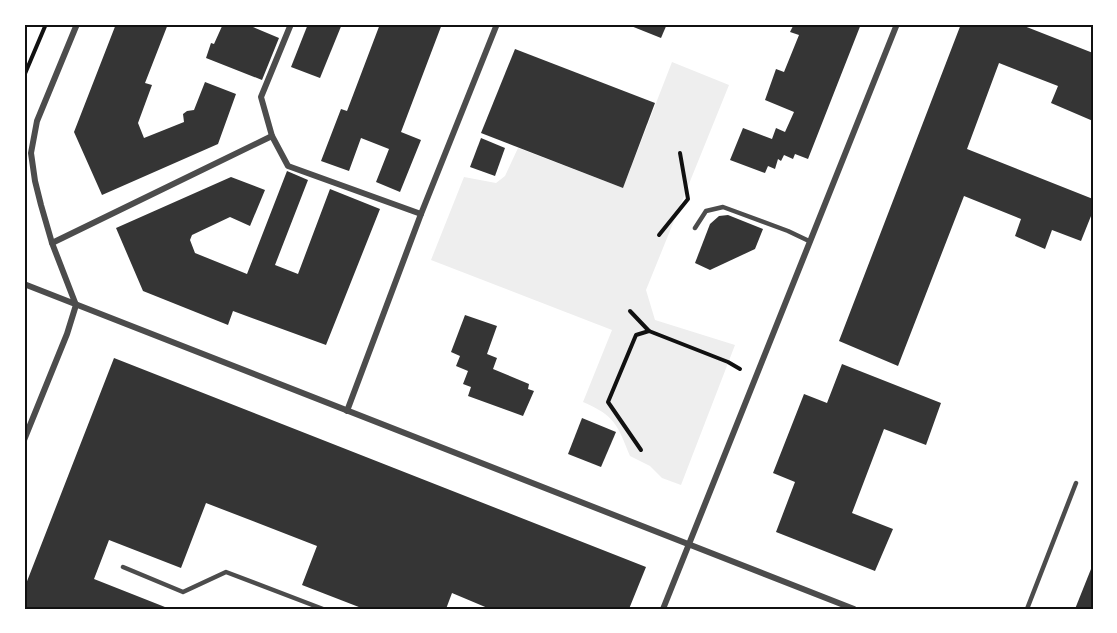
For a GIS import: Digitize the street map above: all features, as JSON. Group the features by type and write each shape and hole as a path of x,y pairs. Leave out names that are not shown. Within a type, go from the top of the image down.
{"street":[{"path":"24,440 67,334 76,305 52,243 35,181 31,153 37,121 77,24"},
{"path":"291,24 261,97 272,136 288,166 421,214"},
{"path":"347,411 421,214 497,24"},
{"path":"663,609 687,544 897,24"},
{"path":"52,243 272,136"},
{"path":"24,284 854,609"}],"lane":[{"path":"695,228 706,211 723,207 810,241"},
{"path":"1027,609 1076,483"},
{"path":"123,567 183,592 226,572 324,609"}],"path":[{"path":"24,76 46,24"},
{"path":"659,235 688,199 680,153"},
{"path":"630,311 649,332 728,362 755,376"},
{"path":"641,450 608,402 636,335 649,332"}],"shaded area":[{"path":"672,62 729,85 646,290 655,320 735,345 681,485 662,478 650,466 630,456 614,422 602,412 583,402 612,330 431,260 464,177 496,183 505,176 518,148 623,188"}],"building":[{"path":"116,24 168,24 145,83 152,85 138,123 144,138 184,122 183,114 194,110 205,82 236,94 218,144 102,195 74,132"},
{"path":"223,24 246,24 279,38 262,80 206,58 211,43 214,44"},
{"path":"308,24 342,24 320,78 291,67"},
{"path":"380,24 442,24 401,132 421,140 400,192 376,182 389,149 361,138 349,171 321,161 341,109 347,111"},
{"path":"626,24 667,24 661,38"},
{"path":"794,24 861,24 808,159 795,154 793,159 784,155 781,161 778,159 775,169 768,166 765,173 730,160 743,128 772,139 776,128 785,132 794,112 765,100 776,69 784,72 799,35 790,32"},
{"path":"961,24 1019,24 1093,53 1093,121 1051,103 1058,86 999,63 967,149 1093,199 1093,211 1081,241 1052,230 1045,249 1015,236 1021,219 964,196 898,366 839,341"},
{"path":"515,49 655,103 623,188 481,133"},
{"path":"481,138 505,148 495,176 470,167"},
{"path":"287,171 308,180 275,265 298,274 330,189 380,209 326,345 233,311 228,325 143,291 116,228 231,177 265,190 250,226 230,217 192,235 190,240 195,253 247,274"},
{"path":"728,215 763,229 755,249 710,270 695,263 710,224 719,216"},
{"path":"465,315 497,326 487,354 497,358 493,369 529,384 528,389 534,391 523,416 468,396 471,387 463,384 468,371 456,366 460,356 451,352"},
{"path":"114,358 646,567 629,609 490,609 452,593 446,609 364,609 302,585 317,546 206,503 181,568 109,540 94,579 170,609 24,609 24,589"},
{"path":"842,364 941,403 926,445 884,429 852,513 893,529 875,571 776,532 795,482 773,473 804,394 827,403"},
{"path":"582,418 616,432 601,467 568,454"},
{"path":"1093,564 1093,609 1075,609"}]}
